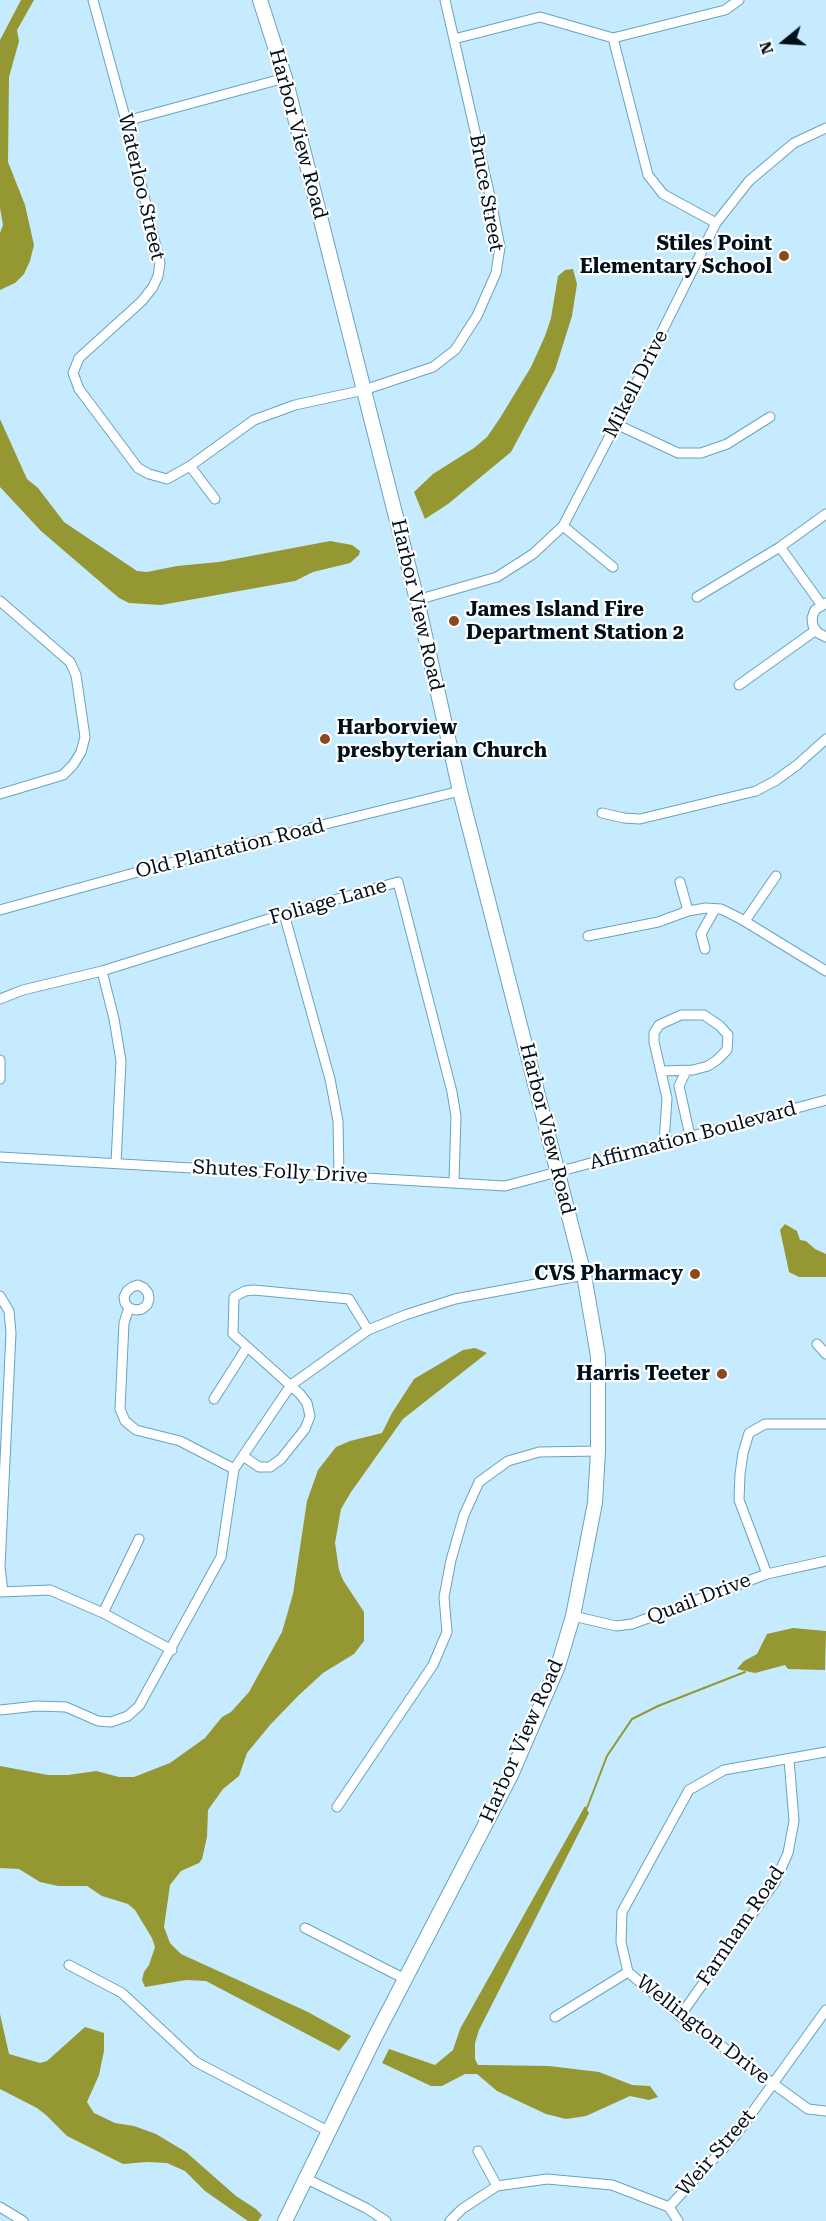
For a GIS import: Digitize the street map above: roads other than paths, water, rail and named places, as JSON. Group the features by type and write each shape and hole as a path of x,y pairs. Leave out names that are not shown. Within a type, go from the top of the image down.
{"main road":[{"name":"Harbor View Road","path":"260,0 285,78 417,600 460,791 559,1170 584,1275 598,1356 598,1451 595,1503 573,1616 558,1666 528,1738 328,2131 285,2221"}],"street":[{"name":"Waterloo Street","path":"93,0 126,121 160,263 158,276 142,301 79,358 74,373 79,389 138,468 166,479 190,466 254,420 296,405 364,390"},
{"name":"Bruce Street","path":"364,390 433,367 455,350 477,316 496,273 500,247 445,0"},
{"path":"454,39 540,17 613,38 725,10 739,0"},
{"path":"613,38 648,175 663,194 716,223"},
{"path":"126,121 285,78"},
{"name":"Mikell Drive","path":"417,600 497,577 533,554 563,526 716,223 749,181 794,143 826,128"},
{"path":"616,424 678,453 701,453 727,444 770,417"},
{"path":"190,466 215,499"},
{"path":"697,597 780,547 826,514"},
{"path":"563,526 613,567"},
{"path":"780,547 824,604 815,610 812,618 816,630 826,637"},
{"path":"0,601 70,662 76,675 85,737 74,765 63,775 0,795"},
{"path":"739,686 816,630"},
{"path":"602,813 640,819 756,791 797,765 826,739"},
{"name":"Old Plantation Road","path":"0,910 192,857 460,791"},
{"path":"745,921 776,876"},
{"name":"Foliage Lane","path":"0,999 23,990 102,971 284,914 398,882 452,1092 456,1116 454,1181"},
{"path":"680,882 688,911"},
{"path":"588,936 658,922 688,911 706,908 721,909 745,921 826,971"},
{"path":"705,949 702,934 715,909"},
{"path":"284,914 330,1079 338,1121 339,1176"},
{"path":"102,971 114,1019 121,1061 116,1163"},
{"path":"662,1071 686,1071 708,1066 727,1050 728,1035 704,1015 681,1015 659,1025 654,1033 654,1042 662,1071 662,1085 667,1098 664,1143"},
{"path":"0,1060 0,1079"},
{"path":"686,1071 679,1086 690,1136"},
{"name":"Affirmation Boulevard","path":"559,1170 826,1100"},
{"name":"Shutes Folly Drive","path":"0,1157 505,1185 559,1170"},
{"path":"0,1710 37,1706 66,1707 98,1721 111,1722 128,1716 139,1706 172,1650 221,1557 234,1469 291,1386 368,1330 455,1299 584,1275"},
{"path":"243,1456 259,1467 270,1467 282,1459 305,1429 310,1416 307,1403 233,1334 234,1297 245,1291 254,1290 349,1299 368,1330"},
{"path":"0,1296 9,1311 10,1333 0,1567 1,1592 50,1590 103,1613 172,1650"},
{"path":"129,1308 124,1323 120,1409 125,1421 136,1430 180,1441 234,1469"},
{"path":"817,1344 826,1354"},
{"path":"214,1399 247,1347"},
{"path":"766,1574 739,1500 740,1474 748,1433 765,1424 826,1424"},
{"path":"337,1807 433,1665 447,1632 444,1597 451,1560 464,1515 479,1482 508,1461 539,1452 598,1451"},
{"path":"103,1613 139,1539"},
{"name":"Quail Drive","path":"573,1616 616,1626 633,1624 766,1574 826,1561"},
{"name":"Wellington Drive","path":"826,1752 724,1770 689,1790 622,1912 621,1942 628,1972 680,2016 808,2109 826,2111"},
{"name":"Farnham Road","path":"680,2016 775,1882 788,1853 794,1821 789,1759"},
{"path":"305,1928 405,1979"},
{"path":"69,1965 122,1993 196,2062 328,2131"},
{"path":"555,2017 628,1972"},
{"name":"Weir Street","path":"669,2207 736,2135 826,2010"},
{"path":"478,2151 497,2187"},
{"path":"307,2179 366,2208 386,2221"},
{"path":"450,2221 462,2209 497,2187 548,2179 612,2185 669,2207 678,2221"},
{"path":"1,2211 23,2221"}],"waterway":[{"path":"587,1808 607,1756 632,1719 658,1706 745,1672"}],"place":[{"name":"Stiles Point Elementary School","path":"784,256"},
{"name":"James Island Fire Department Station 2","path":"454,621"},
{"name":"Harborview presbyterian Church","path":"325,739"},
{"name":"CVS Pharmacy","path":"695,1274"},
{"name":"Harris Teeter","path":"722,1374"}]}
